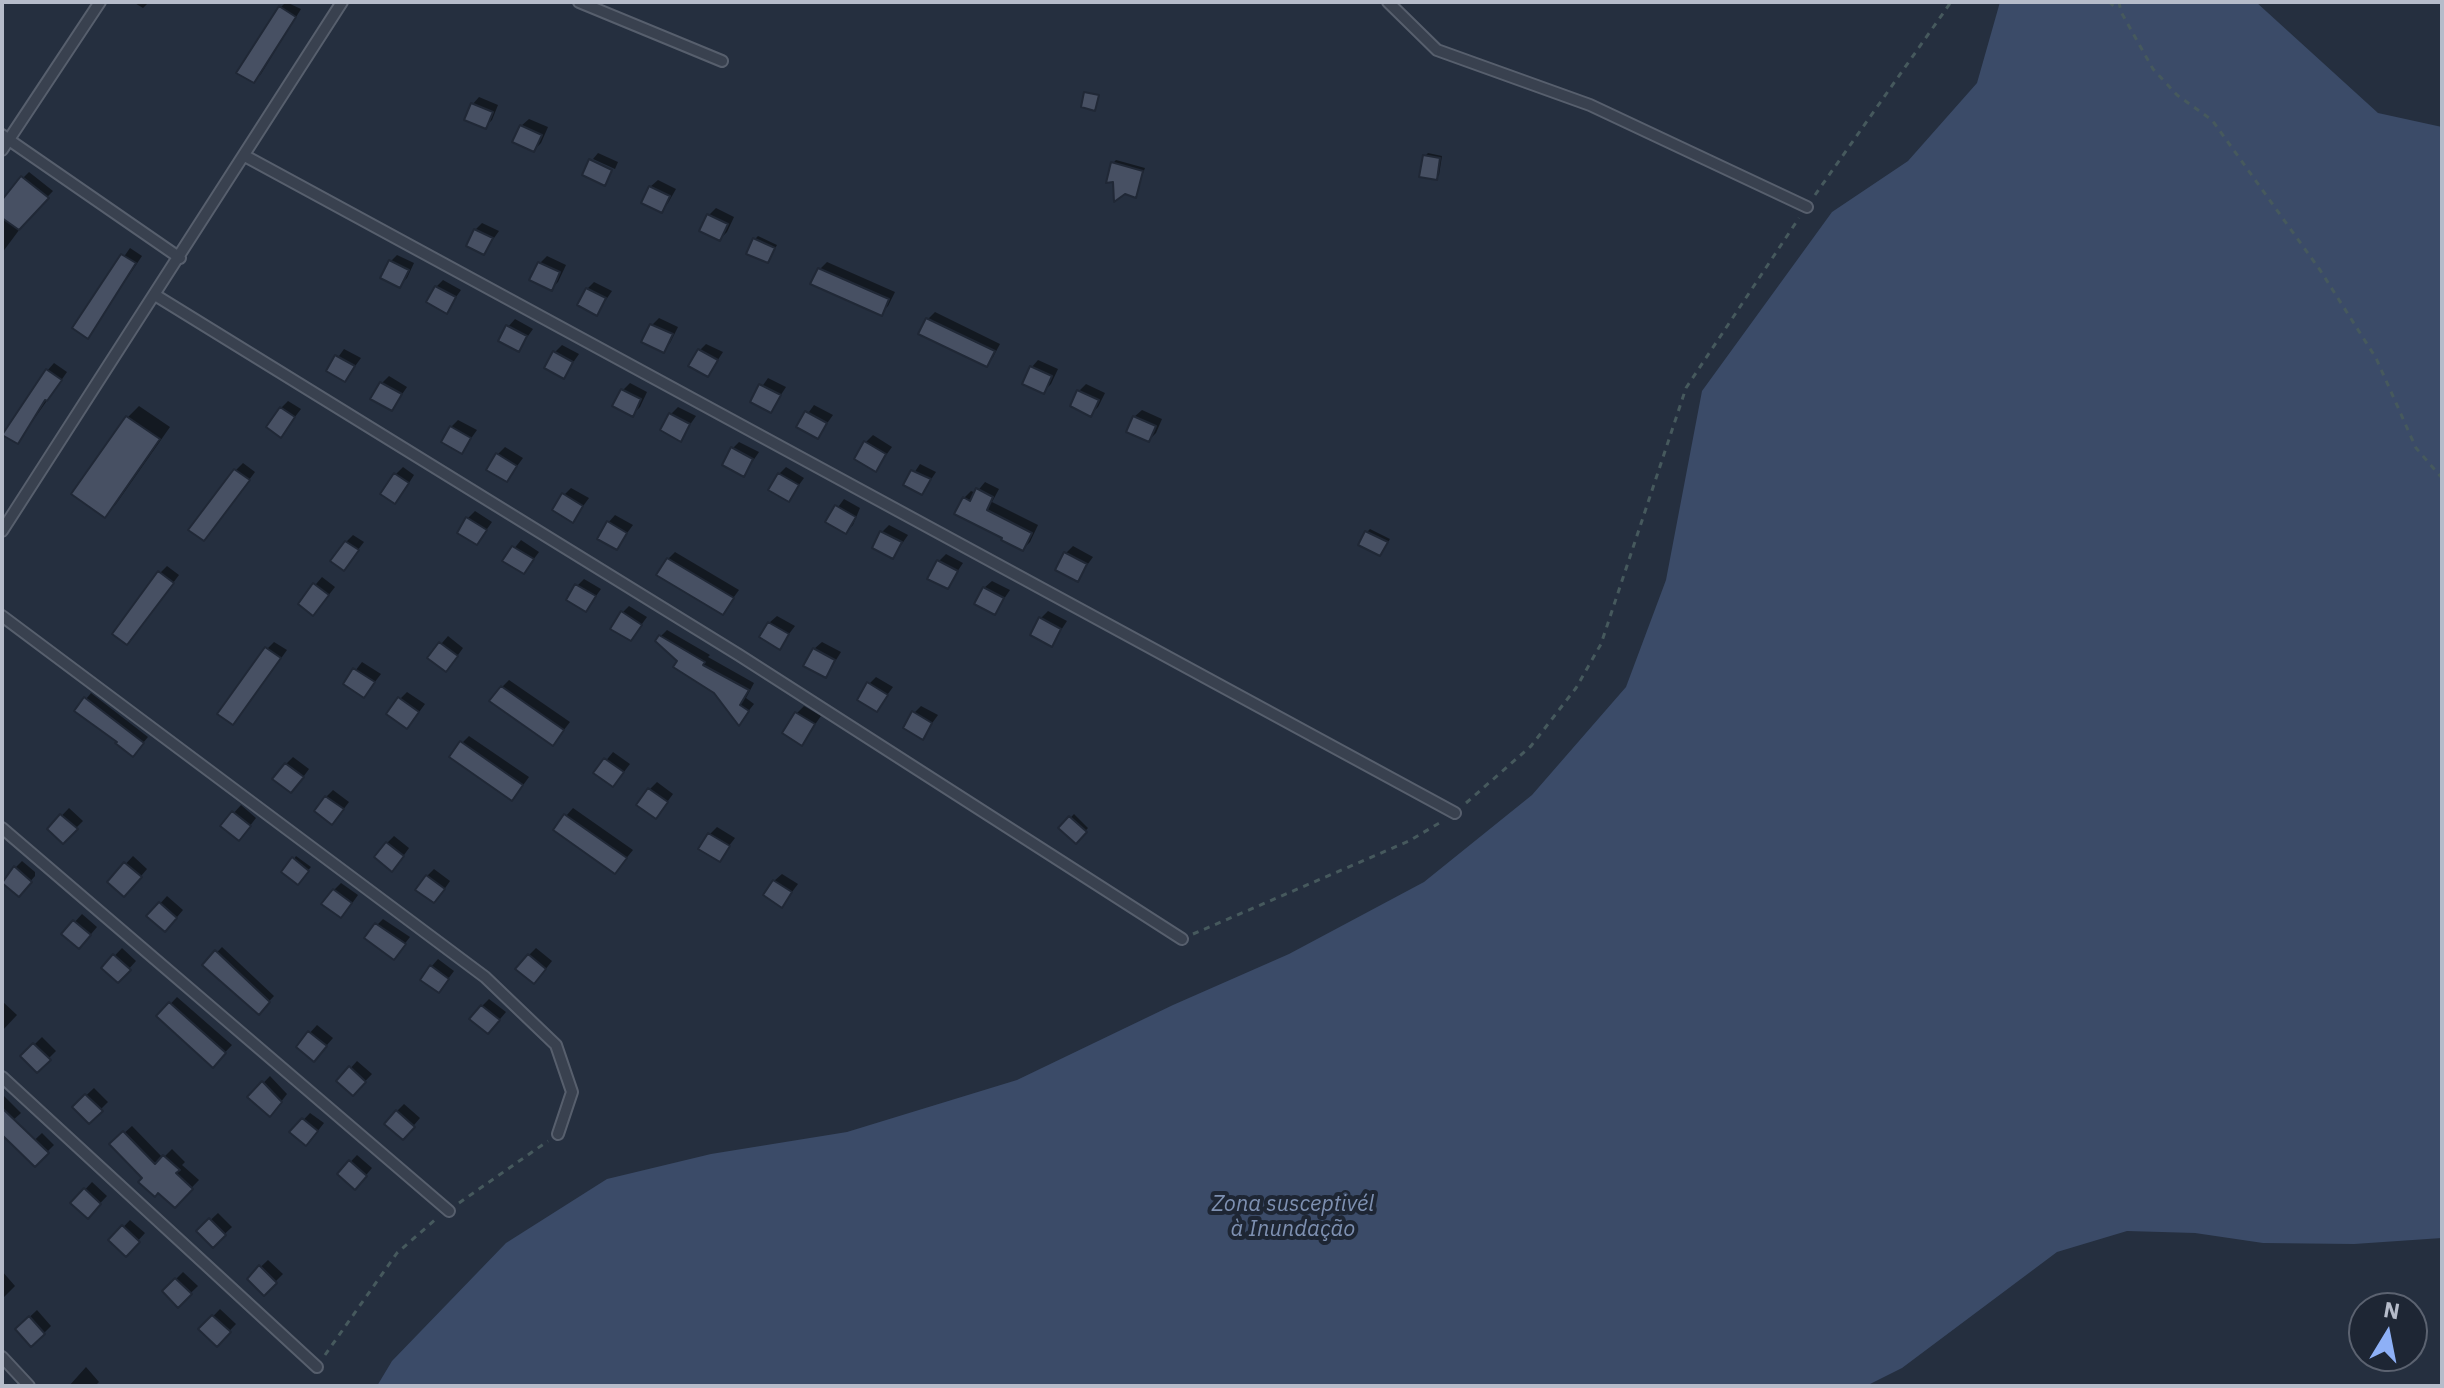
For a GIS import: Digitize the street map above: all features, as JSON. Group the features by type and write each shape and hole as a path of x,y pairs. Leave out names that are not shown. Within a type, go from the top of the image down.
{"lane":[{"path":"2,150 5,138 100,2"},
{"path":"2,531 342,2"},
{"path":"579,2 722,61"},
{"path":"1388,2 1437,50 1590,105 1807,207"},
{"path":"5,138 180,258"},
{"path":"245,156 1455,813"},
{"path":"155,295 726,646 1182,939"},
{"path":"2,616 485,977 556,1045 572,1092 558,1134"},
{"path":"2,828 449,1211"},
{"path":"2,1077 317,1367"},
{"path":"2,1357 29,1386"}],"path":[{"path":"1182,939 1409,841 1455,813 1531,746 1576,688 1601,644 1686,388 1807,207 1951,2"},
{"path":"2109,2 2121,12"},
{"path":"2119,2 2121,12 2153,69 2177,95 2212,120 2320,270 2376,358 2416,448 2442,478"},
{"path":"317,1367 397,1253 420,1230 558,1134"}],"water":[{"name":"Zona susceptivél à Inundação","path":"2000,2 2256,2 2378,113 2442,127 2442,1238 2354,1244 2263,1243 2195,1233 2127,1231 2057,1252 1902,1368 1866,1386 377,1386 392,1361 506,1243 607,1179 711,1154 847,1132 1017,1080 1173,1005 1289,954 1424,882 1532,795 1626,687 1666,580 1702,391 1832,212 1908,161 1977,83"}],"building":[{"path":"279,6 296,17 254,83 236,73"},
{"path":"1084,92 1099,95 1095,111 1081,107"},
{"path":"471,103 493,112 486,129 464,120"},
{"path":"520,125 542,135 534,152 512,142"},
{"path":"1423,155 1440,158 1437,180 1419,177"},
{"path":"589,159 612,170 605,186 582,175"},
{"path":"1111,162 1143,171 1136,198 1125,194 1114,202 1113,182 1106,183"},
{"path":"21,176 49,198 19,230 2,218 2,200"},
{"path":"649,186 670,196 662,213 641,203"},
{"path":"707,214 728,224 720,241 699,231"},
{"path":"474,229 493,238 484,255 466,246"},
{"path":"753,238 775,248 768,263 746,254"},
{"path":"121,254 136,263 88,339 72,328"},
{"path":"389,260 409,270 400,288 380,278"},
{"path":"538,262 560,272 552,291 529,280"},
{"path":"818,268 889,299 882,316 810,284"},
{"path":"435,286 456,297 447,314 426,302"},
{"path":"586,288 606,298 597,316 577,305"},
{"path":"926,318 995,351 987,367 918,334"},
{"path":"650,324 673,334 664,353 641,342"},
{"path":"506,325 527,336 519,352 498,341"},
{"path":"698,349 718,360 708,377 688,366"},
{"path":"553,351 573,362 564,379 544,368"},
{"path":"335,355 355,366 345,382 326,371"},
{"path":"1030,366 1052,376 1044,394 1022,384"},
{"path":"46,369 62,380 45,400 18,444 2,435"},
{"path":"380,382 402,394 392,411 370,399"},
{"path":"759,384 781,395 771,413 750,402"},
{"path":"621,389 641,399 633,417 612,406"},
{"path":"1077,390 1099,400 1091,417 1070,406"},
{"path":"280,407 295,417 281,438 266,427"},
{"path":"805,411 827,423 818,439 796,427"},
{"path":"669,413 690,424 681,442 660,430"},
{"path":"126,416 160,439 105,518 71,494"},
{"path":"1133,416 1156,426 1149,442 1126,432"},
{"path":"450,426 471,438 462,454 441,442"},
{"path":"864,441 886,454 876,472 854,459"},
{"path":"731,447 753,459 744,477 722,465"},
{"path":"496,453 517,466 507,482 486,470"},
{"path":"234,469 250,480 204,541 188,530"},
{"path":"911,470 931,479 922,495 903,485"},
{"path":"394,473 409,483 395,504 380,494"},
{"path":"778,473 799,485 789,502 768,490"},
{"path":"976,488 993,497 987,510 1032,533 1023,551 954,514 963,497 970,501"},
{"path":"562,493 583,506 573,523 552,510"},
{"path":"835,505 856,517 846,534 825,522"},
{"path":"466,517 487,530 477,545 457,533"},
{"path":"607,521 627,533 617,550 597,539"},
{"path":"880,531 902,542 893,559 872,548"},
{"path":"1365,531 1388,542 1380,556 1358,545"},
{"path":"345,541 359,550 344,571 330,561"},
{"path":"512,546 534,559 524,574 502,561"},
{"path":"1064,552 1087,564 1078,582 1055,570"},
{"path":"667,558 734,598 723,615 656,575"},
{"path":"937,560 958,571 948,589 927,579"},
{"path":"158,571 174,583 127,645 112,634"},
{"path":"313,583 329,595 313,616 298,604"},
{"path":"575,584 596,596 586,612 566,600"},
{"path":"983,587 1004,598 995,615 974,604"},
{"path":"621,611 642,625 631,641 610,629"},
{"path":"1039,617 1061,629 1052,647 1030,635"},
{"path":"768,622 789,634 780,650 759,637"},
{"path":"659,635 705,662 703,665 749,690 740,705 749,711 739,726 714,693 673,667 677,661 655,641"},
{"path":"439,642 458,656 446,672 427,658"},
{"path":"265,647 281,658 233,725 217,714"},
{"path":"813,648 835,660 826,678 803,666"},
{"path":"353,668 375,682 364,698 343,684"},
{"path":"867,682 888,695 877,712 857,700"},
{"path":"501,686 564,730 553,746 489,701"},
{"path":"84,697 144,743 133,757 74,711"},
{"path":"398,697 419,712 407,729 386,714"},
{"path":"912,711 932,723 923,740 903,728"},
{"path":"795,712 815,724 802,746 782,733"},
{"path":"460,741 523,785 512,801 449,757"},
{"path":"604,758 624,772 613,787 593,773"},
{"path":"285,763 304,777 291,793 272,779"},
{"path":"648,788 668,802 656,819 636,805"},
{"path":"325,796 344,809 332,825 314,811"},
{"path":"232,811 251,826 239,841 220,826"},
{"path":"60,814 78,829 63,844 47,829"},
{"path":"564,814 627,858 615,874 553,830"},
{"path":"1069,816 1087,832 1076,844 1058,828"},
{"path":"708,833 730,846 720,862 698,849"},
{"path":"386,842 404,856 392,872 374,857"},
{"path":"292,857 309,871 298,885 281,872"},
{"path":"124,862 142,877 124,897 107,882"},
{"path":"14,866 32,882 19,897 2,883"},
{"path":"426,875 445,889 434,903 415,890"},
{"path":"773,880 792,892 782,908 763,895"},
{"path":"333,889 352,903 341,918 321,904"},
{"path":"159,902 177,918 165,932 146,916"},
{"path":"73,920 91,935 79,949 61,934"},
{"path":"375,923 406,944 394,960 364,938"},
{"path":"215,950 270,1002 259,1015 202,965"},
{"path":"113,954 131,970 118,983 101,968"},
{"path":"528,954 546,969 534,984 515,969"},
{"path":"430,965 449,979 439,993 420,980"},
{"path":"169,1002 226,1053 213,1068 156,1016"},
{"path":"481,1005 500,1020 488,1034 469,1019"},
{"path":"308,1031 327,1046 314,1062 296,1047"},
{"path":"33,1043 51,1060 37,1073 20,1056"},
{"path":"349,1066 366,1082 353,1096 336,1081"},
{"path":"262,1081 282,1102 270,1117 247,1097"},
{"path":"85,1094 103,1111 89,1124 72,1107"},
{"path":"2,1108 49,1153 35,1167 2,1135"},
{"path":"396,1110 415,1127 403,1140 384,1124"},
{"path":"302,1118 318,1131 306,1146 289,1132"},
{"path":"123,1131 155,1164 163,1155 180,1170 176,1173 193,1189 175,1208 158,1193 155,1197 138,1182 142,1178 109,1144"},
{"path":"349,1160 367,1176 355,1190 337,1174"},
{"path":"84,1188 101,1204 88,1219 70,1203"},
{"path":"209,1218 226,1235 213,1248 196,1231"},
{"path":"122,1225 140,1242 126,1257 108,1240"},
{"path":"259,1265 277,1283 264,1296 247,1279"},
{"path":"175,1278 192,1294 178,1308 162,1291"},
{"path":"212,1315 231,1332 217,1347 198,1329"},
{"path":"29,1316 45,1334 31,1347 15,1329"}]}
